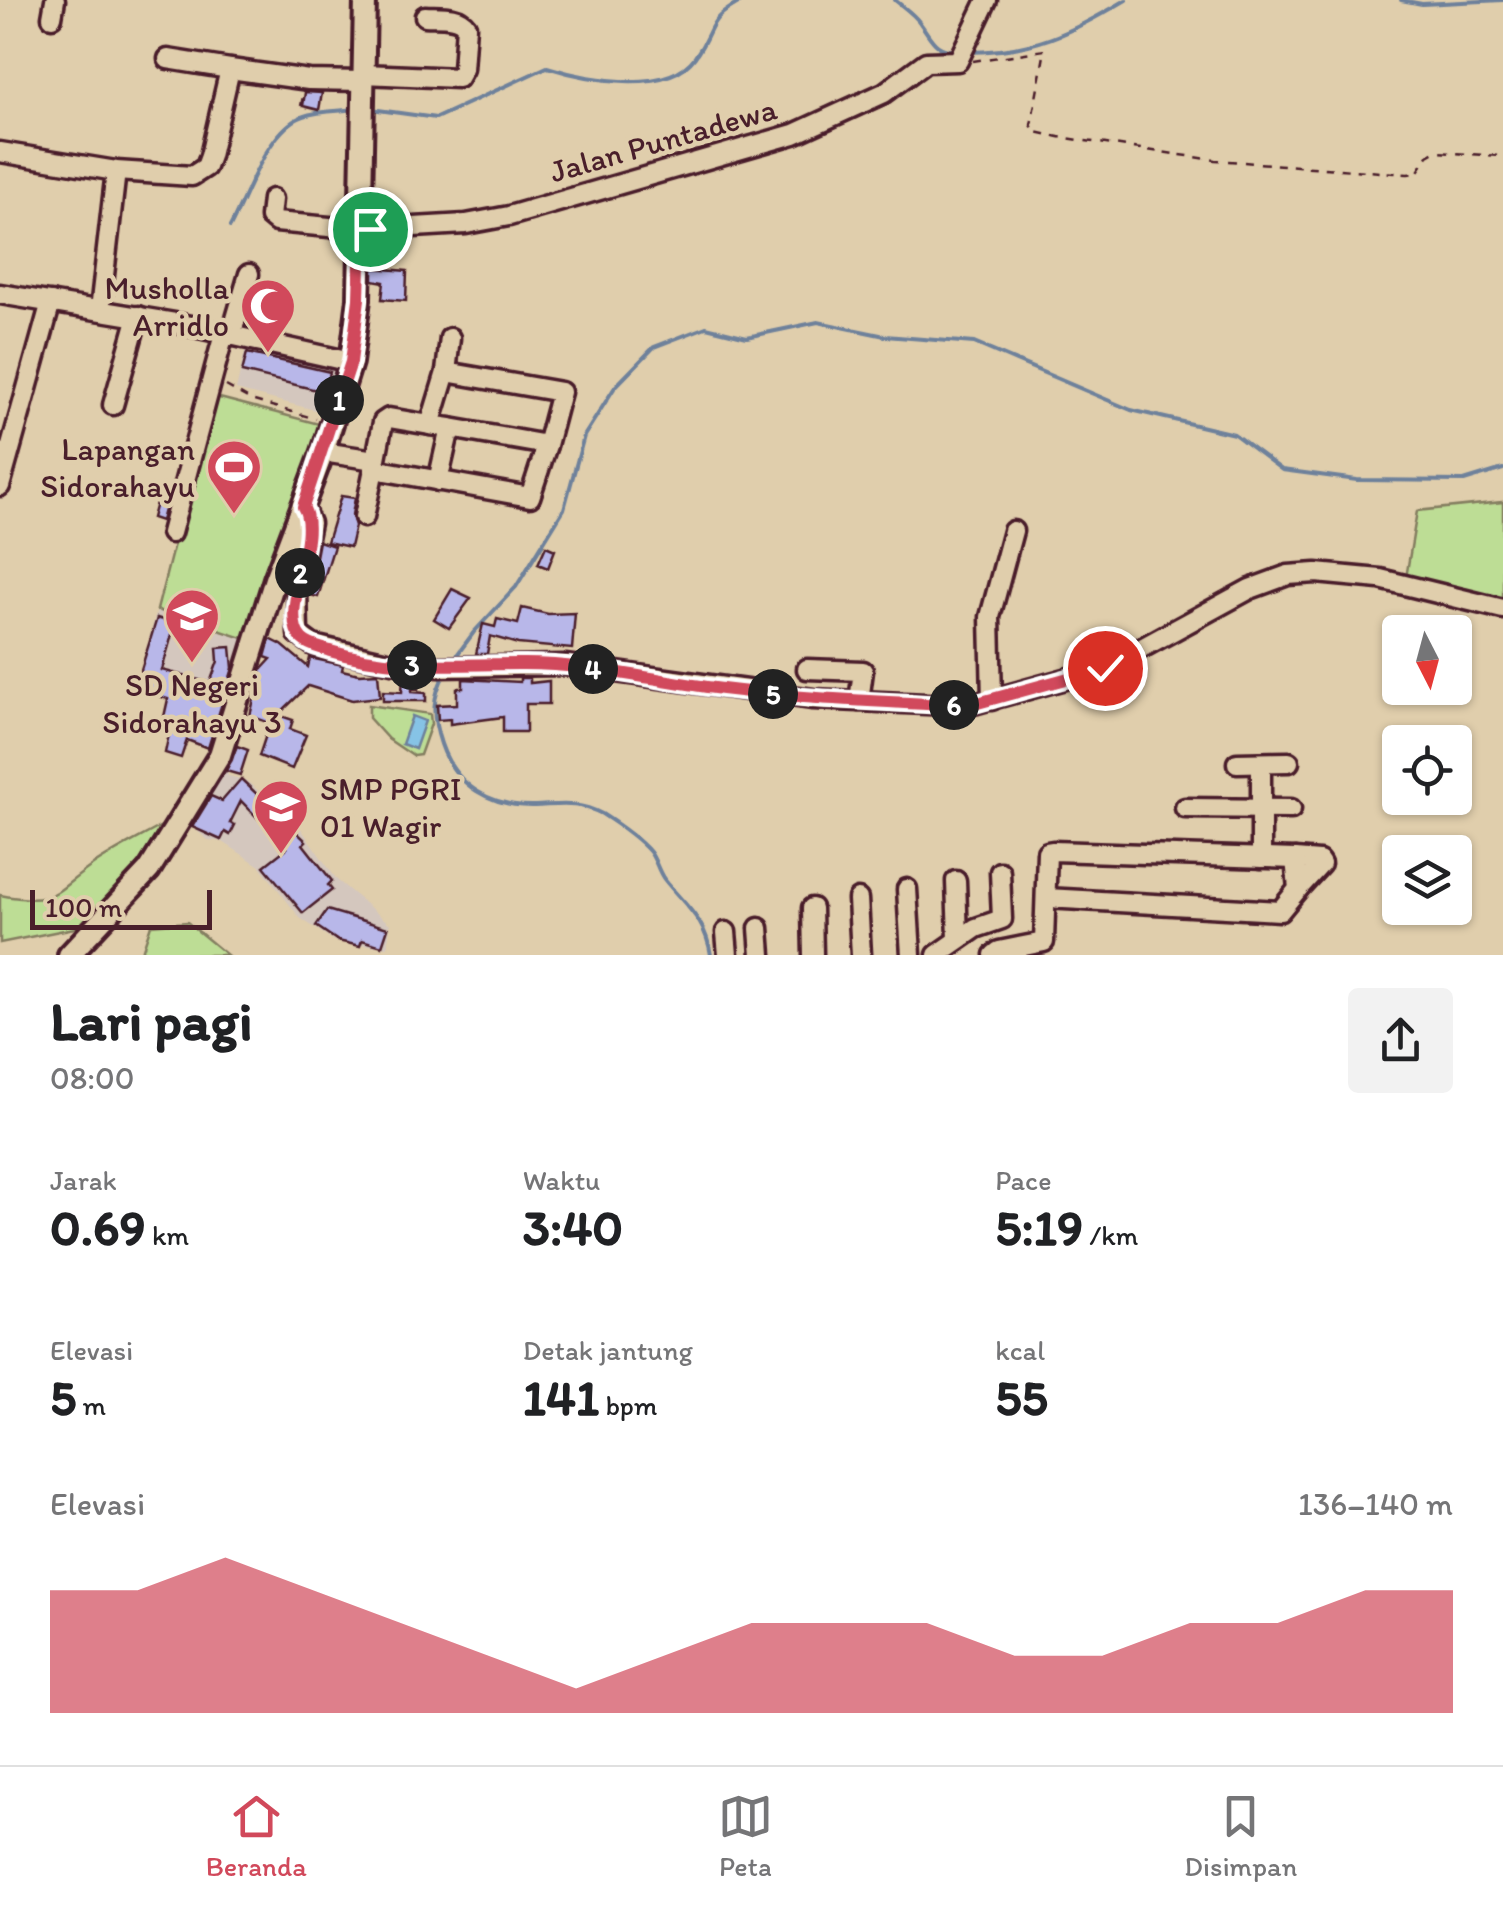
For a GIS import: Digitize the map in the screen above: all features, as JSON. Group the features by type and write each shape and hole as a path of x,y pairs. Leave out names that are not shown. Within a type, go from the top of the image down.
{"main road":[{"path":"68,955 150,870 220,755 275,578 324,452 351,362 359,299 365,0"}],"street":[{"path":"963,54 987,0"},
{"path":"168,59 309,80 458,78 463,69 466,26 453,17 425,16"},
{"name":"Jalan Puntadewa","path":"272,199 270,217 276,222 361,230 466,224 590,194 794,134 884,93 926,62 963,54"},
{"path":"0,152 116,171 200,174 210,156 230,69"},
{"path":"100,310 116,171"},
{"path":"171,533 213,374 248,274"},
{"path":"0,294 138,316 351,362"},
{"path":"0,486 51,302"},
{"path":"113,405 138,316"},
{"path":"430,425 446,372 450,338"},
{"path":"324,452 438,481 530,497 561,392 446,372"},
{"path":"364,517 384,422 389,418 547,445"},
{"path":"438,481 450,428"},
{"path":"303,507 310,523 296,603 302,640 373,661 439,667 565,665 707,687 949,705 992,700 1105,668 1250,589 1288,575 1316,573 1380,579 1503,609"},
{"path":"992,700 990,617 1013,531"},
{"path":"808,669 863,671 859,701"},
{"path":"1237,762 1289,762"},
{"path":"1261,763 1261,858"},
{"path":"1185,808 1291,810"},
{"path":"994,955 1044,942 1046,852 1054,850 1295,860 1298,890 1280,911 1046,898"},
{"path":"937,955 958,938 1002,919 1000,872"},
{"path":"956,881 958,938"},
{"path":"907,889 912,955"},
{"path":"858,899 861,955"},
{"path":"812,908 813,955"},
{"path":"759,928 761,955"},
{"path":"726,932 728,955"}],"path":[{"path":"963,54 1004,58 1045,50 1032,128 1093,142 1216,160 1408,174 1418,173 1435,152 1503,156"},
{"path":"213,374 250,400 332,423"}],"shaded area":[{"path":"246,347 336,368 323,412 236,390"},
{"name":"SD Negeri Sidorahayu 3","path":"157,610 249,640 226,716 135,690"},
{"name":"SMP PGRI 01 Wagir","path":"226,763 228,776 245,780 295,820 337,880 390,924 388,947 336,942 300,918 260,866 223,842 208,840 190,825"}],"green space":[{"name":"Lapangan Sidorahayu","path":"212,396 323,425 249,640 157,610"},
{"path":"1503,502 1503,602 1406,578 1417,511"},
{"path":"369,705 430,714 431,724 420,755 413,756 388,739 369,718"},
{"path":"163,825 129,877 84,926 0,943 0,895 33,899 52,895 101,860"},
{"path":"187,922 227,955 141,955 151,925"}],"water":[{"path":"412,716 425,721 415,749 402,744"}],"building":[{"path":"305,92 322,93 319,110 303,106"},
{"path":"373,268 407,271 406,301 382,299 384,282 373,280"},
{"path":"247,353 330,372 325,392 242,372"},
{"path":"341,496 355,498 350,547 327,542"},
{"path":"157,499 166,502 161,521 152,518"},
{"path":"319,541 334,546 318,597 310,595 310,588"},
{"path":"546,546 555,550 548,568 538,564"},
{"path":"452,589 471,598 449,628 434,619"},
{"path":"522,608 548,614 575,613 572,649 518,644 490,636 487,654 476,654 483,624 495,627 497,619 518,624"},
{"path":"157,618 175,624 162,670 210,683 218,661 217,648 231,647 233,668 208,748 187,740 181,758 165,753 172,720 164,717 168,699 135,689"},
{"path":"270,639 308,667 310,658 343,665 342,670 359,674 378,673 380,697 352,700 308,686 278,715 293,720 290,729 306,735 292,769 259,756 270,723 250,716 261,670 271,659 265,657"},
{"path":"403,676 418,678 418,689 412,692 426,693 426,701 383,701 383,691 402,692"},
{"path":"520,678 530,678 530,683 549,681 549,704 526,704 526,732 503,732 503,717 450,724 450,719 438,720 437,705 457,704 457,688 463,688 463,679 520,682"},
{"path":"237,746 248,750 240,775 226,771"},
{"path":"241,779 306,841 303,844 332,881 328,885 332,890 303,913 264,866 287,848 241,801 230,823 235,825 230,835 225,832 221,840 192,827 211,796 222,801"},
{"path":"327,910 388,928 382,946 362,940 360,946 338,941 316,926"}],"waterway":[{"path":"371,109 436,118 547,67 625,81 665,77 695,57 717,19 744,0"},
{"path":"895,0 939,46 958,51"},
{"path":"967,52 1012,49 1051,38 1126,0"},
{"path":"1401,0 1422,4 1503,0"},
{"path":"230,227 266,153 286,127 309,114 353,109"},
{"path":"454,659 516,587 564,509 584,436 615,387 654,347 706,327 747,337 818,322 885,336 974,343 1131,410 1234,434 1282,470 1357,480 1464,481 1503,469"},
{"path":"446,672 434,707 441,744 455,772 477,791 504,803 577,805 614,822 650,852 664,879 699,922 711,955"}],"place":[{"name":"Musholla Arridlo","path":"268,355"},
{"name":"Lapangan Sidorahayu","path":"234,516"},
{"name":"SD Negeri Sidorahayu 3","path":"192,665"},
{"name":"SMP PGRI 01 Wagir","path":"281,856"}],"route":[{"path":"370,229 361,230 359,299 351,362 303,507 310,523 297,587 297,625 302,640 338,653 392,664 565,665 791,696 949,705 974,704 1105,668"}]}
